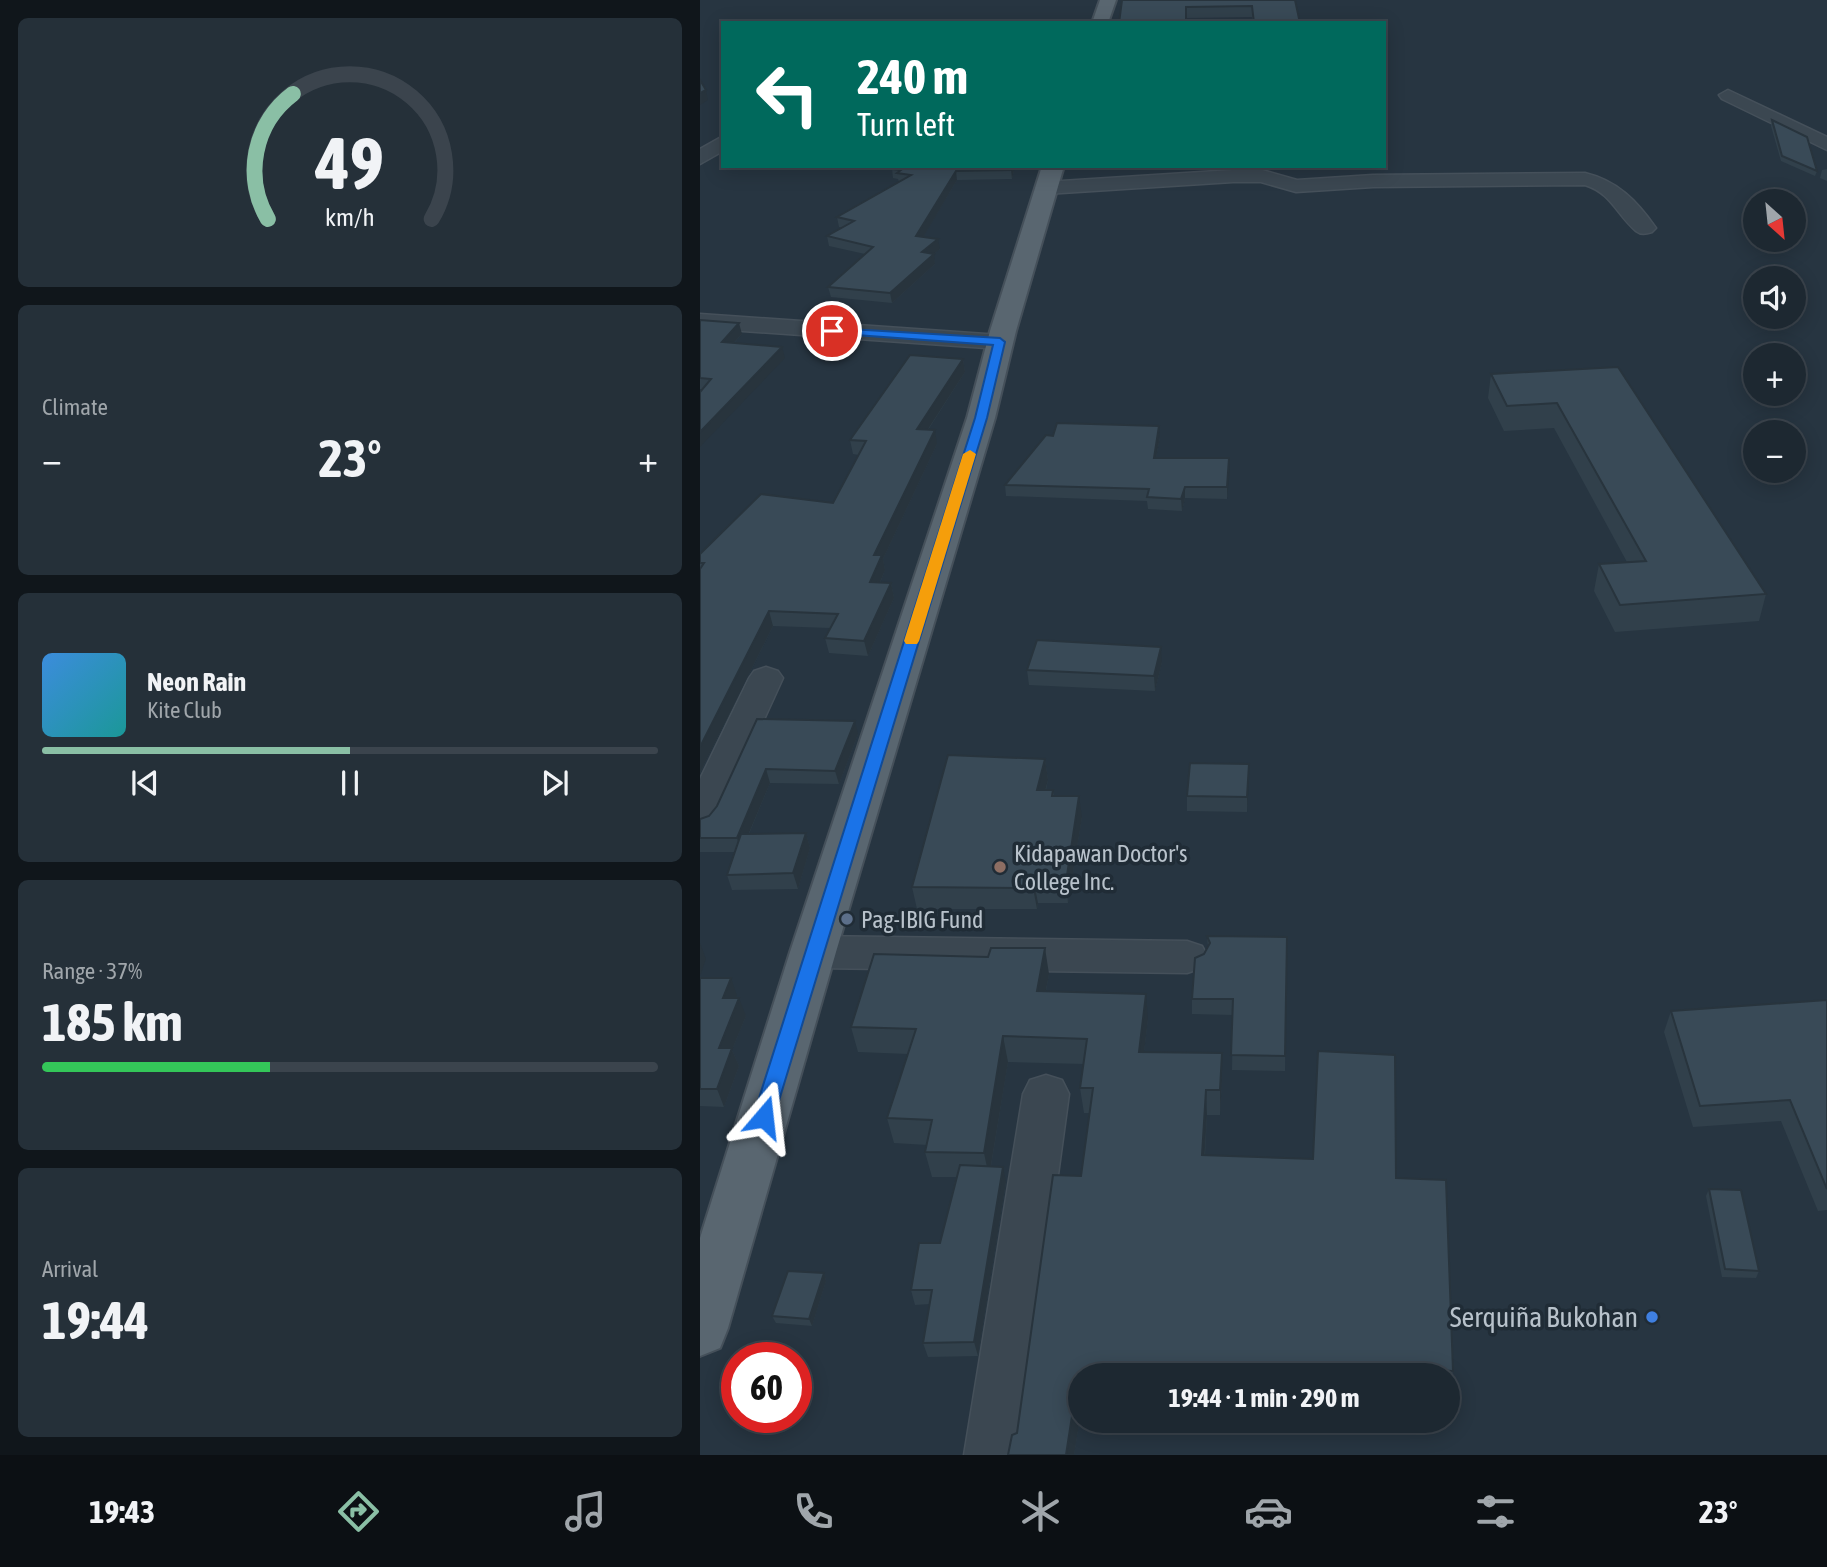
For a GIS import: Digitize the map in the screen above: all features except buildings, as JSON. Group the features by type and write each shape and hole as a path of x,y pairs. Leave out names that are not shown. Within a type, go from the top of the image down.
{"main road":[{"path":"1101,21 1108,0"},
{"path":"700,1328 813,952 981,418 1000,342 1049,177"}],"street":[{"path":"1728,95 1827,144"},
{"path":"1805,133 1827,130"},
{"path":"700,158 721,143"},
{"path":"1049,177 1262,176 1296,186 1373,181 1586,179 1598,181 1612,189 1645,228"},
{"path":"700,321 1000,342"},
{"path":"700,818 766,678"},
{"path":"813,952 1187,957"},
{"path":"992,1455 1046,1094"}],"slow traffic":[{"path":"911,641 970,454"}],"place":[{"name":"Kidapawan Doctor's College Inc.","path":"1000,867"},
{"name":"Pag-IBIG Fund","path":"847,919"},
{"name":"Serquiña Bukohan","path":"1652,1317"}],"route":[{"path":"764,1117 813,952 981,418 1000,342 832,331"}]}
